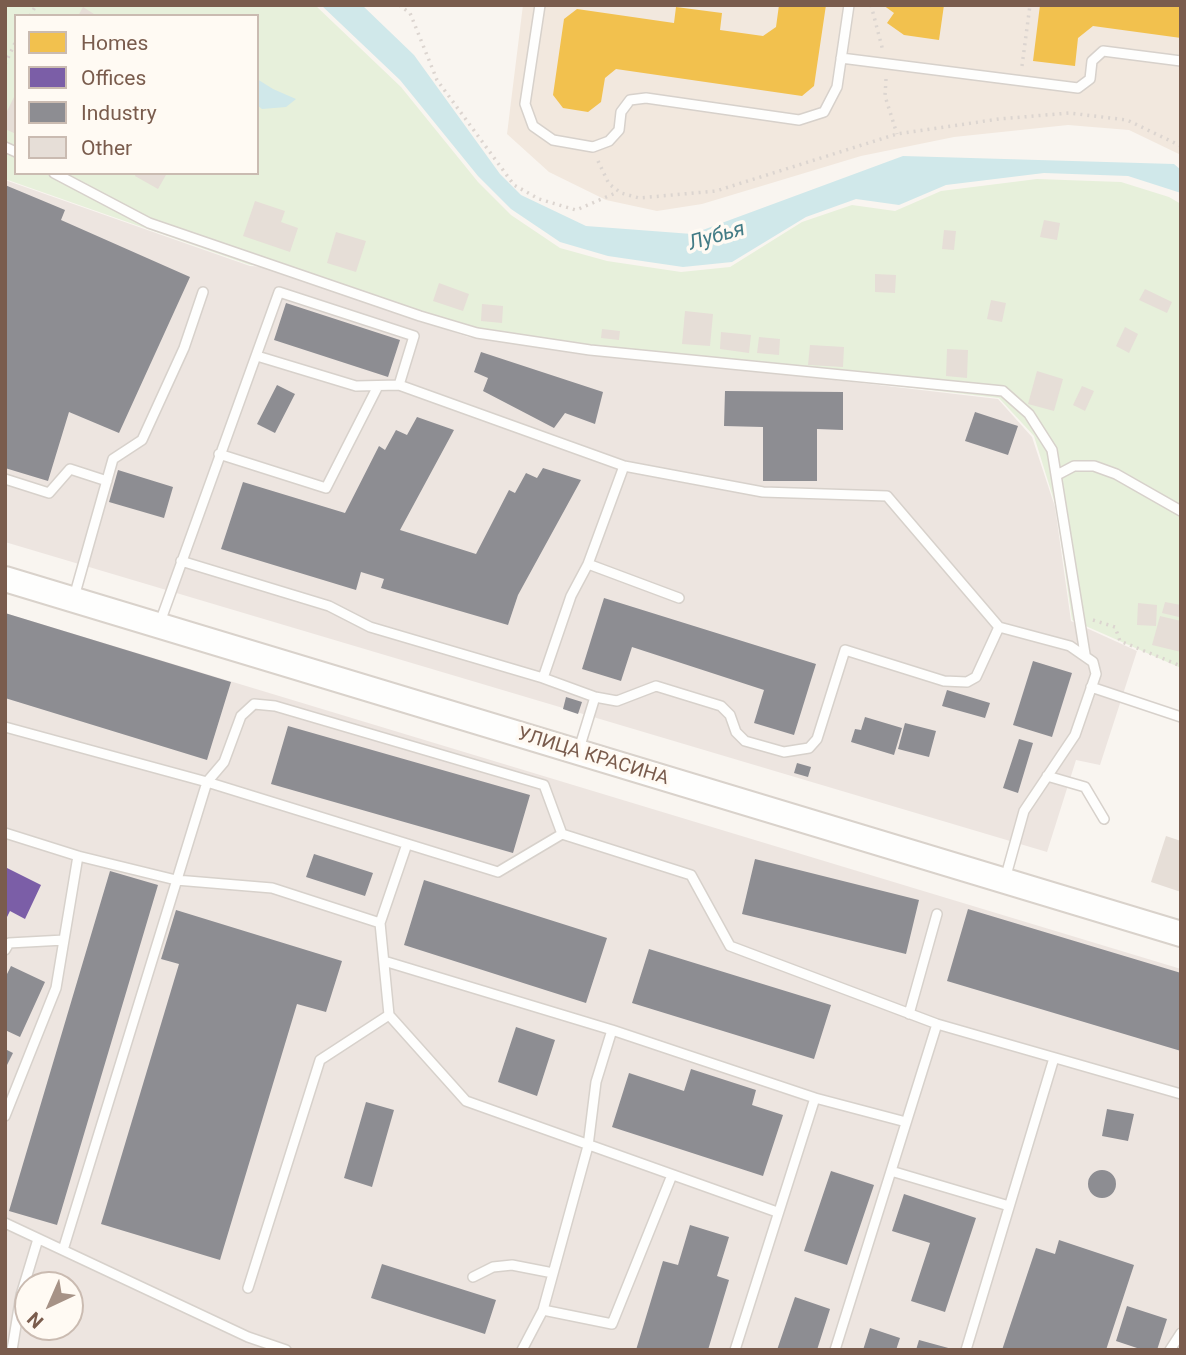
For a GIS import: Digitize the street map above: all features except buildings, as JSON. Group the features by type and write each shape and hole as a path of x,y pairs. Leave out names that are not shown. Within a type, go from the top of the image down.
{"main road":[{"name":"УЛИЦА КРАСИНА","path":"5,579 1181,934"}],"lane":[{"path":"540,5 524,104 533,125 553,140 593,147 609,141 619,130 621,112 630,100 646,98 799,120 824,112 837,86 849,5"},
{"path":"841,58 1078,88 1090,79 1092,61 1103,51 1181,61"},
{"path":"58,175 170,231 477,332 590,349 1003,391 1029,414 1052,450 1085,654"},
{"path":"73,600 113,459 142,440 184,348 203,292"},
{"path":"159,625 279,292 414,335 399,385"},
{"path":"257,356 356,386 399,385 624,466 762,492 887,496 999,628 1070,646 1093,662 1096,674 1074,734 1024,811 1004,881"},
{"path":"219,454 326,488 378,386"},
{"path":"543,678 571,596 588,564 624,466"},
{"path":"1057,475 1074,466 1094,466 1116,474 1181,511"},
{"path":"5,480 49,493 70,469 107,481"},
{"path":"181,561 329,606 370,628 543,678 595,697 617,701 656,686 721,706 730,715 736,732 745,741 784,752 809,748 817,739 845,650 944,681 967,682 976,677 999,628"},
{"path":"588,564 679,598"},
{"path":"1091,687 1181,717"},
{"path":"579,752 595,697"},
{"path":"63,1250 207,782 224,762 241,716 254,704 275,706 544,785 562,834"},
{"path":"5,727 207,782 498,872 562,834 691,875 730,946 937,1024 1181,1094"},
{"path":"1047,776 1085,787 1104,819"},
{"path":"5,832 78,856 176,880 272,888 380,923"},
{"path":"407,844 380,923 389,1014 466,1101 777,1212"},
{"path":"5,1116 56,988 78,856"},
{"path":"909,1014 937,914"},
{"path":"5,950 9,943 64,940"},
{"path":"384,961 612,1030 814,1098 906,1122"},
{"path":"248,1288 320,1060 389,1014"},
{"path":"835,1350 937,1024"},
{"path":"522,1350 543,1310 588,1146 596,1082 612,1030"},
{"path":"966,1350 1054,1058"},
{"path":"735,1350 814,1098"},
{"path":"891,1171 1009,1206"},
{"path":"543,1310 612,1324 672,1175"},
{"path":"5,1223 248,1337 286,1350"},
{"path":"12,1350 21,1296 38,1239"},
{"path":"473,1277 493,1267 512,1265 553,1273"},
{"path":"1170,1350 1180,1336"}],"path":[{"path":"400,5 410,13 437,80 514,185 539,200 576,210 619,191"},
{"path":"871,5 887,63"},
{"path":"1020,80 1030,5"},
{"path":"5,64 14,45"},
{"path":"884,96 897,134"},
{"path":"593,147 602,174 619,191 639,198 716,191 897,134 999,119 1069,113 1127,120 1181,146"},
{"path":"1079,613 1115,627 1120,641 1181,666"}],"shaded area":[{"path":"523,5 1181,5 1181,155 1129,130 1068,125 954,137 861,156 702,204 657,211 606,200 549,172 507,134"},
{"path":"5,180 250,266 267,267 468,337 998,399 1032,437 1055,507 1071,621 1137,651 1100,765 1076,760 1047,852 5,542"},
{"path":"5,613 1181,969 1181,1350 5,1350"}],"green space":[{"path":"5,5 315,5 401,87 478,182 511,215 560,248 607,261 681,272 730,267 802,222 852,205 895,211 941,191 1037,179 1121,182 1169,197 1181,204 1181,668 1072,620 1056,507 1034,436 999,398 469,336 268,266 250,265 5,179"}],"water":[{"name":"Лубья","path":"321,5 362,5 414,55 500,174 521,195 586,226 692,234 903,156 1174,164 1181,170 1181,193 1128,176 1044,173 946,185 899,205 856,199 806,217 732,262 683,267 608,256 560,242 511,209 478,176 400,80"},
{"path":"259,80 296,99 286,107 262,109 259,107"}]}
